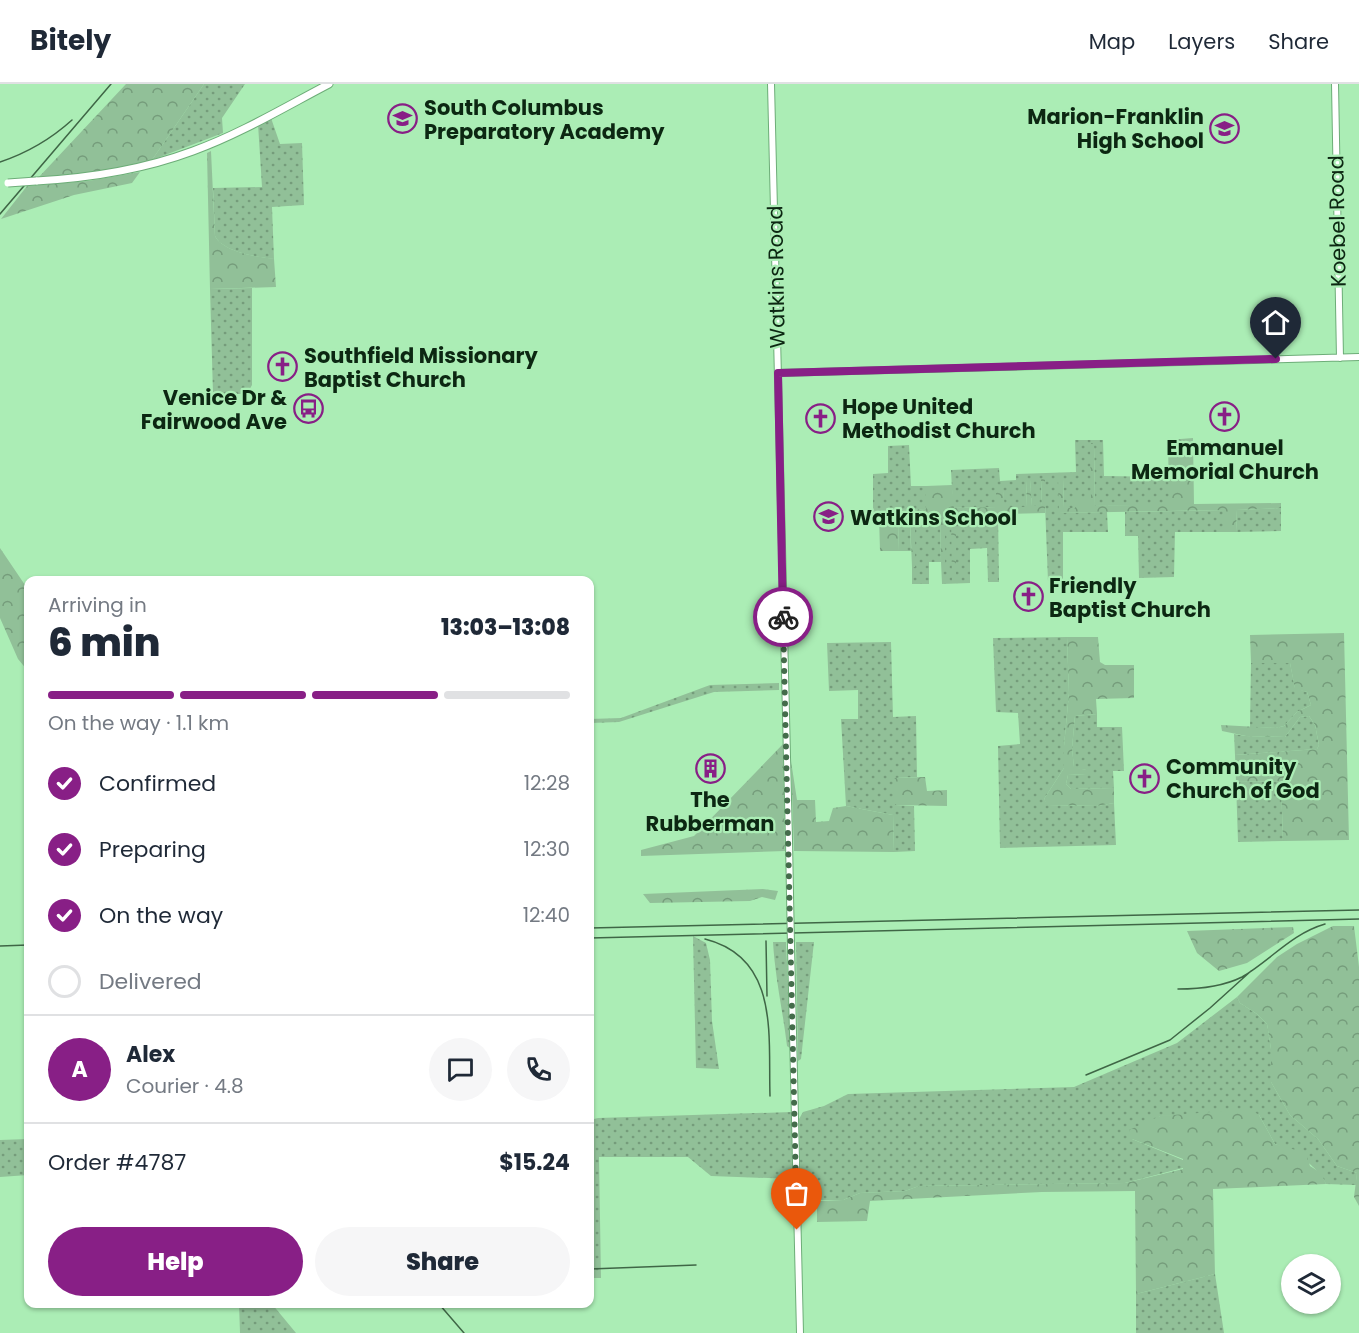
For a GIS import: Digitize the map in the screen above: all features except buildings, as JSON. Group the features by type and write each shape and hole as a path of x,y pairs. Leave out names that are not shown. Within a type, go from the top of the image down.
{"main road":[{"path":"4,183 105,175 165,160 226,137 329,84"}],"street":[{"name":"Watkins Road","path":"771,84 800,1333"},
{"name":"Koebel Road","path":"1335,84 1340,358"},
{"path":"778,373 1359,357"}],"green space":[{"path":"126,84 204,84 152,160 110,170 38,178"},
{"path":"204,84 245,84 222,118 223,133 152,160"},
{"path":"271,118 280,144 302,143 304,205 272,207 274,259 241,253 219,242 215,236 213,188 262,187 258,124"},
{"path":"211,151 215,236 233,250 274,259 276,287 210,289 207,153"},
{"path":"140,172 132,183 74,195 1,219 27,186 88,181"},
{"path":"252,288 252,385 247,394 213,394 210,289"},
{"path":"1193,438 1194,504 1281,503 1281,508 1237,510 1236,532 1225,532 1224,510 1059,513 1058,479 1063,479 1064,508 1075,508 1075,498 1091,498 1090,443 1094,443 1095,506 1169,504 1168,440"},
{"path":"1075,440 1103,440 1104,476 1169,477 1170,505 1095,506 1094,443 1091,498 1075,508 1064,509 1063,479 1059,513 1107,512 1108,532 1063,532 1063,581 1048,581 1044,479 1041,479 1042,506 1032,507 1030,480 1026,480 1027,507 1004,508 1003,491 996,507 953,508 951,470 999,468 1000,481 1016,480 1016,474 1076,472"},
{"path":"909,445 911,486 926,486 927,509 873,511 873,474 888,473 888,446"},
{"path":"1041,479 1045,479 1045,513 956,515 956,582 952,582 951,515 945,515 945,563 941,562 940,516 915,518 915,567 912,567 910,518 898,519 899,551 880,551 879,517 873,517 873,511 926,509 926,486 952,485 954,508 996,507 996,492 1003,491 1005,507 1027,507 1026,480 1030,480 1032,506 1042,506"},
{"path":"1281,508 1281,531 1236,532 1237,510"},
{"path":"1225,510 1225,532 1175,532 1174,577 1139,578 1138,536 1125,536 1125,512"},
{"path":"998,514 999,582 988,582 987,548 970,549 970,583 942,584 941,562 929,562 929,584 912,584 912,567 915,566 915,518 940,516 941,561 945,562 945,515 952,515 953,582 956,581 956,515"},
{"path":"910,518 911,551 899,551 898,519"},
{"path":"0,548 24,584 24,666 18,659 0,618"},
{"path":"1344,633 1349,840 1283,841 1281,781 1236,782 1235,755 1317,749 1319,745 1315,725 1309,716 1300,717 1285,737 1246,736 1222,731 1221,725 1276,728 1284,726 1297,712 1311,705 1307,692 1295,689 1290,663 1251,663 1250,635"},
{"path":"1067,637 1069,693 1064,768 1044,799 1048,805 1097,806 1114,803 1116,845 1000,848 998,746 1020,744 1018,713 996,712 993,638"},
{"path":"1067,637 1098,637 1100,662 1105,665 1134,665 1134,698 1096,699 1097,714 1075,716 1072,748 1074,767 1086,770 1087,774 1068,775 1066,784 1071,789 1114,788 1114,803 1097,806 1047,805 1044,799 1064,768 1069,693"},
{"path":"891,642 893,717 916,716 917,777 895,778 895,805 914,806 915,851 894,852 893,815 846,806 841,719 858,719 858,690 829,691 827,643"},
{"path":"1251,663 1290,663 1295,688 1307,692 1311,705 1297,712 1284,726 1250,727"},
{"path":"779,683 779,690 714,692 619,722 594,723 594,719 621,718 710,685"},
{"path":"1097,714 1097,727 1122,727 1124,771 1113,771 1114,788 1071,789 1066,784 1068,775 1086,774 1086,770 1074,768 1072,748 1075,716"},
{"path":"1309,716 1315,725 1319,745 1317,749 1235,755 1234,734 1285,737 1300,717"},
{"path":"783,744 785,851 641,856 641,850 694,836"},
{"path":"791,761 797,800 815,800 816,822 829,821 833,808 846,806 893,815 894,852 794,851"},
{"path":"925,777 927,791 947,790 947,806 895,805 894,778"},
{"path":"1281,781 1283,841 1238,842 1236,782"},
{"path":"763,889 778,891 775,900 762,897 750,901 650,903 643,894"},
{"path":"1333,926 1354,926 1359,967 1359,1206 1354,1197 1357,1173 1337,1166 1318,1139 1290,1115 1271,1082 1271,1049 1267,1024 1240,1003 1237,997 1277,957"},
{"path":"1293,927 1294,933 1247,963 1219,971 1197,953 1187,931"},
{"path":"693,936 706,943 710,960 712,1021 719,1069 696,1068"},
{"path":"773,942 786,942 791,1049 787,1046"},
{"path":"796,942 814,942 801,1059 798,1061"},
{"path":"1237,997 1240,1003 1267,1024 1271,1049 1271,1082 1290,1115 1318,1139 1337,1166 1357,1173 1356,1185 1326,1184 1305,1160 1275,1144 1259,1115 1160,1116 1132,1139 1183,1160 1183,1168 1125,1183 919,1186 905,1191 860,1193 843,1200 801,1200 799,1119 803,1112 824,1106 848,1094 1074,1087 1177,1043"},
{"path":"1250,1109 1259,1115 1275,1144 1306,1153 1310,1166 1321,1173 1326,1184 1213,1189 1215,1274 1136,1294 1135,1191 1042,1192 870,1201 867,1221 817,1222 817,1201 843,1200 860,1193 905,1191 919,1186 1125,1183 1183,1169 1183,1159 1132,1139 1129,1130 1160,1116"},
{"path":"792,1112 793,1179 711,1176 688,1157 599,1157 601,1278 594,1278 594,1119"},
{"path":"24,1139 24,1175 0,1177 0,1140"},
{"path":"1215,1274 1224,1333 1136,1333 1136,1294"},
{"path":"239,1308 275,1308 296,1333 240,1333"}],"railway":[{"path":"0,214 111,84"},
{"path":"0,162 38,145 72,120"},
{"path":"594,928 1359,910"},
{"path":"594,938 1359,919"},
{"path":"1178,989 1211,987 1242,977 1302,934 1325,924"},
{"path":"705,939 729,949 747,963 758,981 765,1002 768,1025 770,1096"},
{"path":"766,941 767,996"},
{"path":"0,946 24,945"},
{"path":"1086,1075 1170,1040 1251,971"},
{"path":"594,1269 696,1265"},
{"path":"442,1308 464,1333"}],"way so far":[{"path":"783,617 797,1230"}],"place":[{"name":"South Columbus Preparatory Academy","path":"403,119"},
{"name":"Marion-Franklin High School","path":"1225,128"},
{"name":"Southfield Missionary Baptist Church","path":"283,367"},
{"name":"Venice Dr & Fairwood Ave","path":"308,409"},
{"name":"Emmanuel Memorial Church","path":"1225,416"},
{"name":"Hope United Methodist Church","path":"821,418"},
{"name":"Watkins School","path":"829,517"},
{"name":"Friendly Baptist Church","path":"1028,597"},
{"name":"The Rubberman","path":"710,768"},
{"name":"Community Church of God","path":"1145,778"}],"route":[{"path":"783,617 778,373 1276,359"}]}
